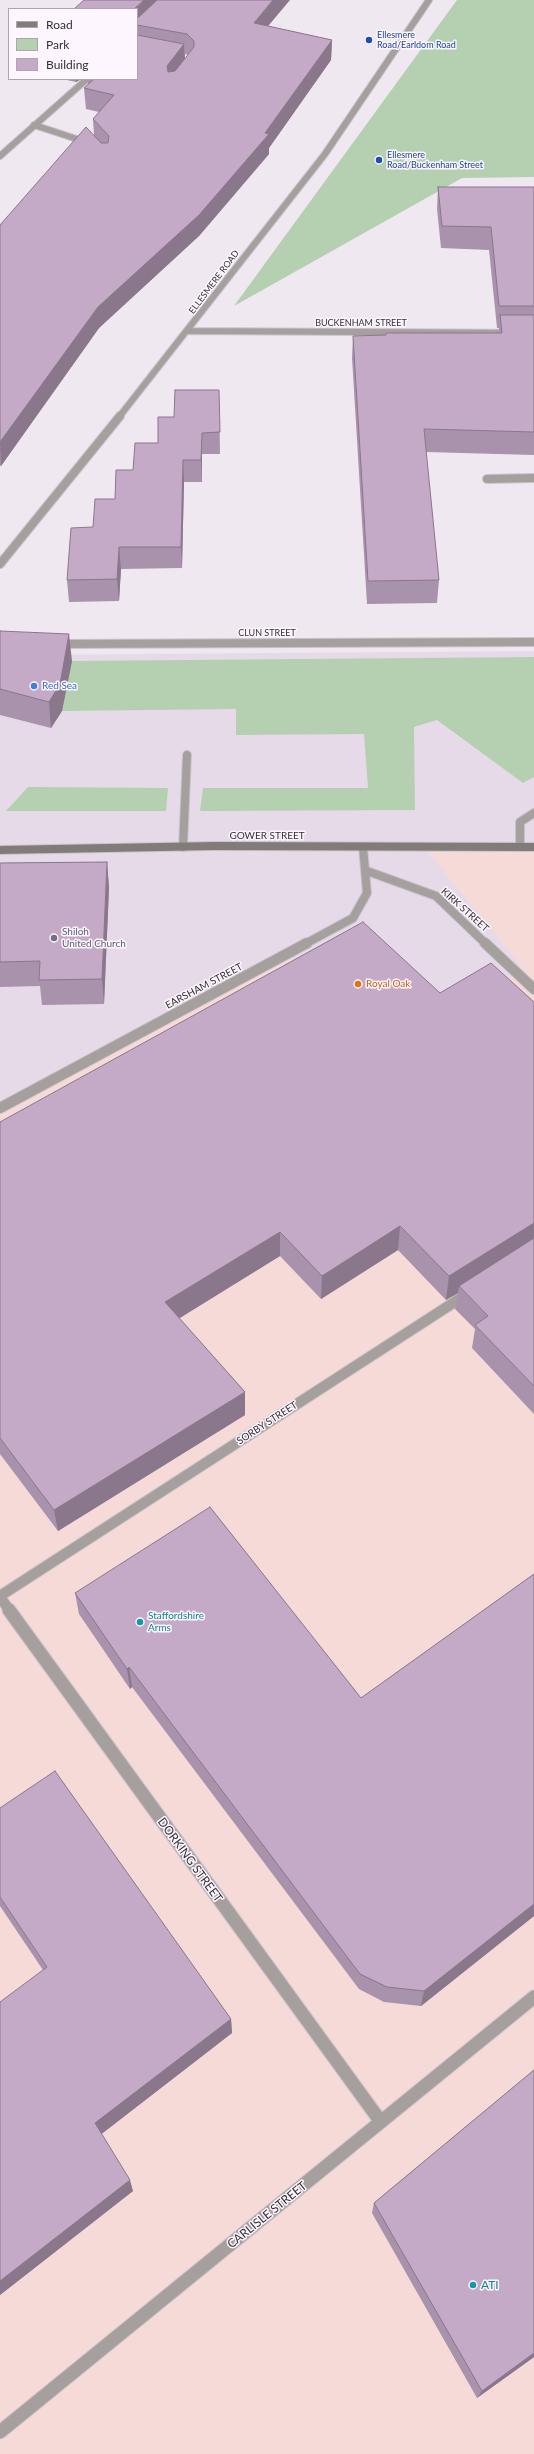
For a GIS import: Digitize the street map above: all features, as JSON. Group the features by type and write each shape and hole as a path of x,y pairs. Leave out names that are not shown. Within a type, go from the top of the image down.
{"main road":[{"name":"GOWER STREET","path":"0,850 183,847 534,847"}],"street":[{"name":"ELLESMERE ROAD","path":"0,564 188,331 325,154 429,0"},
{"path":"0,156 86,80"},
{"path":"34,126 83,139 93,145"},
{"name":"BUCKENHAM STREET","path":"188,331 534,333"},
{"path":"487,479 516,480 534,478"},
{"name":"CLUN STREET","path":"48,644 534,642"},
{"path":"183,847 187,755"},
{"path":"520,847 520,822 534,813"},
{"name":"EARSHAM STREET","path":"0,1108 353,918 367,893 367,871 364,847"},
{"name":"KIRK STREET","path":"367,871 436,896 534,989"},
{"name":"SORBY STREET","path":"0,1596 474,1290"},
{"name":"DORKING STREET","path":"0,1596 381,2122"},
{"name":"CARLISLE STREET","path":"0,2432 534,1997"}],"shaded area":[{"path":"534,651 534,848 432,848 526,972 488,989 0,1108 0,655"},
{"path":"534,851 534,2454 0,2454 0,1108 287,953 361,1028 498,985 526,972 428,852"}],"green space":[{"path":"457,0 534,0 534,177 462,178 234,306"},
{"path":"534,657 534,777 523,783 437,720 414,727 415,810 200,811 203,788 368,788 364,734 236,735 236,709 62,711 72,661"},
{"path":"28,787 168,788 166,811 6,811"}],"building":[{"path":"84,0 144,0 135,8 75,8"},
{"path":"157,0 273,0 254,23 332,40 265,133 269,134 199,215 98,307 0,442 0,225 86,127 101,143 108,143 109,136 93,119 114,95 84,88 93,80 138,80 138,35 184,44 167,66 168,72 175,71 194,47 194,41 187,34 138,25 139,17"},
{"path":"438,187 534,187 534,306 499,306 491,227 442,226"},
{"path":"500,315 534,315 534,432 424,429 439,580 368,581 353,336 386,335 386,333 502,333"},
{"path":"175,390 219,390 220,432 202,433 201,460 183,460 181,547 119,547 117,579 67,580 71,528 93,527 95,499 115,499 116,470 133,470 135,443 158,443 158,417 174,417"},
{"path":"0,631 69,634 60,684 49,702 0,689"},
{"name":"Shiloh United Church","path":"107,862 102,979 39,980 40,961 0,962 0,863"},
{"path":"363,922 440,993 491,963 534,1002 534,1223 449,1276 400,1226 322,1276 280,1232 165,1302 245,1392 54,1510 0,1438 0,1122"},
{"path":"534,1238 534,1386 475,1325 488,1316 459,1286"},
{"path":"210,1507 361,1698 534,1574 534,1904 424,1991 387,1987 360,1974 129,1667 127,1669 75,1593"},
{"path":"55,1771 231,2019 95,2123 130,2180 0,2281 0,2002 47,1967 0,1897 0,1808"},
{"name":"ATI","path":"534,2070 534,2353 482,2391 374,2203"}],"place":[{"name":"Ellesmere Road/Earldom Road","path":"369,40"},
{"name":"Ellesmere Road/Buckenham Street","path":"379,160"},
{"name":"Red Sea","path":"34,686"},
{"name":"Shiloh United Church","path":"54,938"},
{"name":"Royal Oak","path":"358,984"},
{"name":"Staffordshire Arms","path":"140,1622"},
{"name":"ATI","path":"473,2285"}]}
